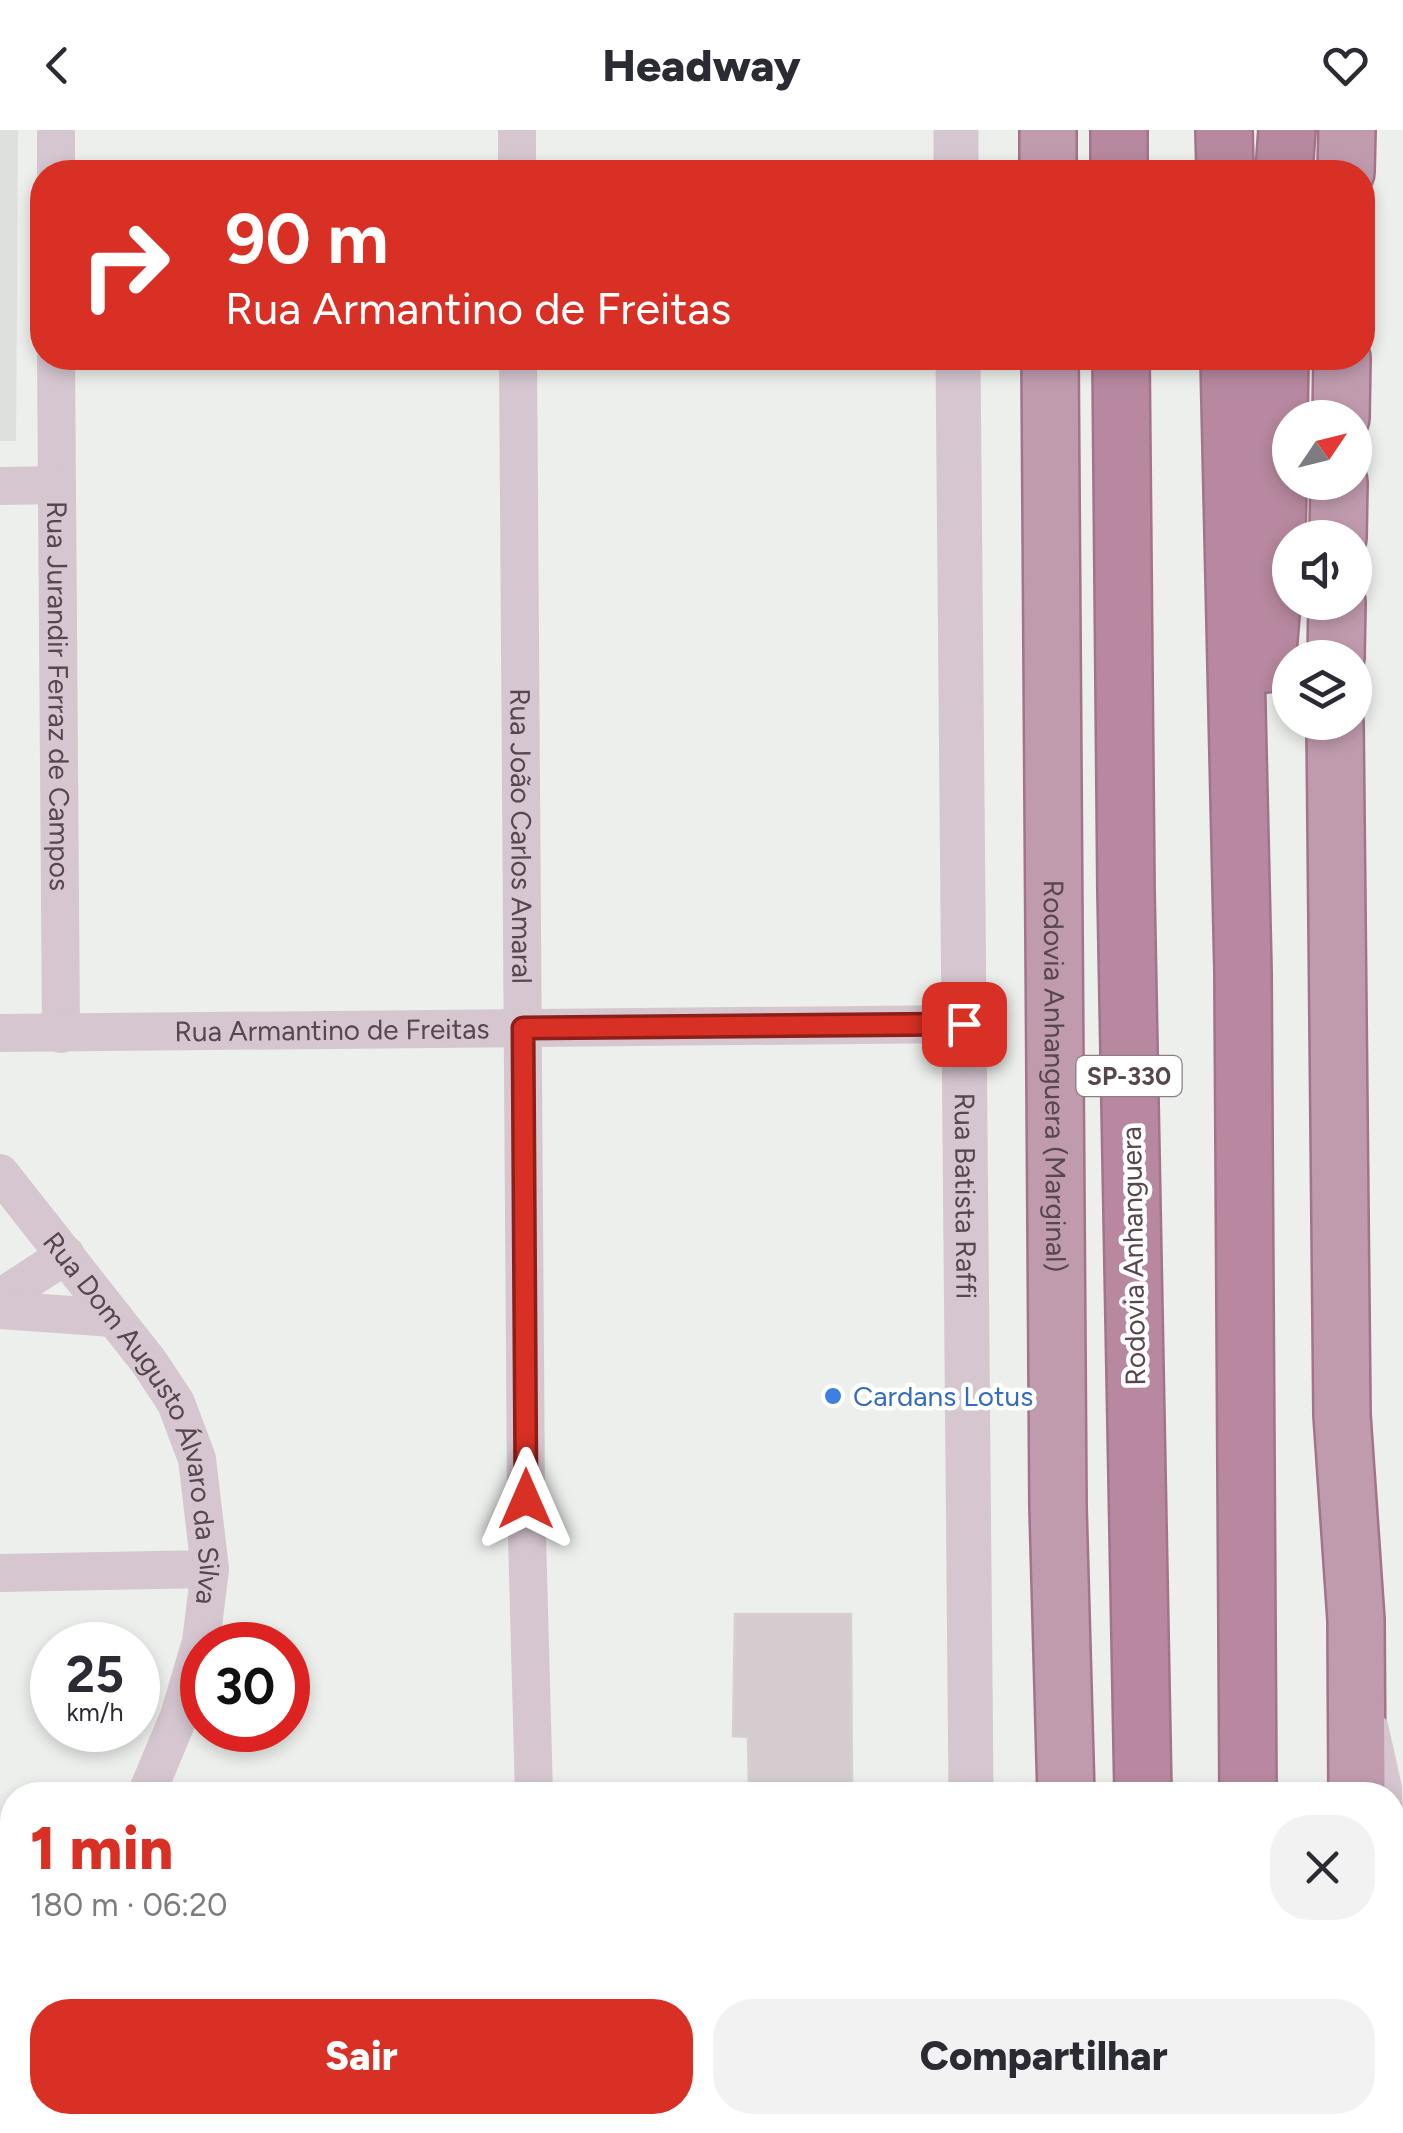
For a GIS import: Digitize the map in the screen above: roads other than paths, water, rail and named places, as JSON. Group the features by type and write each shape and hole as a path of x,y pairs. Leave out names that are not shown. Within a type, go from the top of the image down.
{"highway":[{"path":"1048,130 1048,160"},
{"path":"1119,130 1120,160"},
{"path":"1224,130 1225,160"},
{"path":"1285,160 1286,130"},
{"path":"1346,130 1346,160"},
{"name":"Rodovia Anhanguera (Marginal)","path":"1050,370 1058,1507 1066,1782"},
{"name":"Rodovia Anhanguera","path":"1121,370 1143,1782"},
{"path":"1229,370 1243,972 1248,1782"},
{"path":"1243,972 1277,542 1280,370"},
{"path":"1341,400 1342,370"},
{"path":"1335,740 1342,1396 1356,1620 1357,1782"}],"street":[{"path":"56,130 56,160"},
{"path":"516,130 517,160"},
{"path":"956,130 956,160"},
{"name":"Rua Jurandir Ferraz de Campos","path":"56,370 62,1034"},
{"name":"Rua João Carlos Amaral","path":"518,370 526,1499 534,1782"},
{"name":"Rua Batista Raffi","path":"958,370 971,1782"},
{"path":"0,486 55,484"},
{"name":"Rua Armantino de Freitas","path":"0,1033 964,1024"},
{"name":"Rua Dom Augusto Álvaro da Silva","path":"0,1173 176,1403 198,1460 210,1569 201,1642 179,1716 151,1782"},
{"path":"0,1298 66,1255"},
{"path":"0,1310 113,1318"},
{"path":"0,1573 210,1569"}],"lane":[{"path":"1356,1620 1392,1782"}],"place":[{"name":"Cardans Lotus","path":"833,1396"}]}
